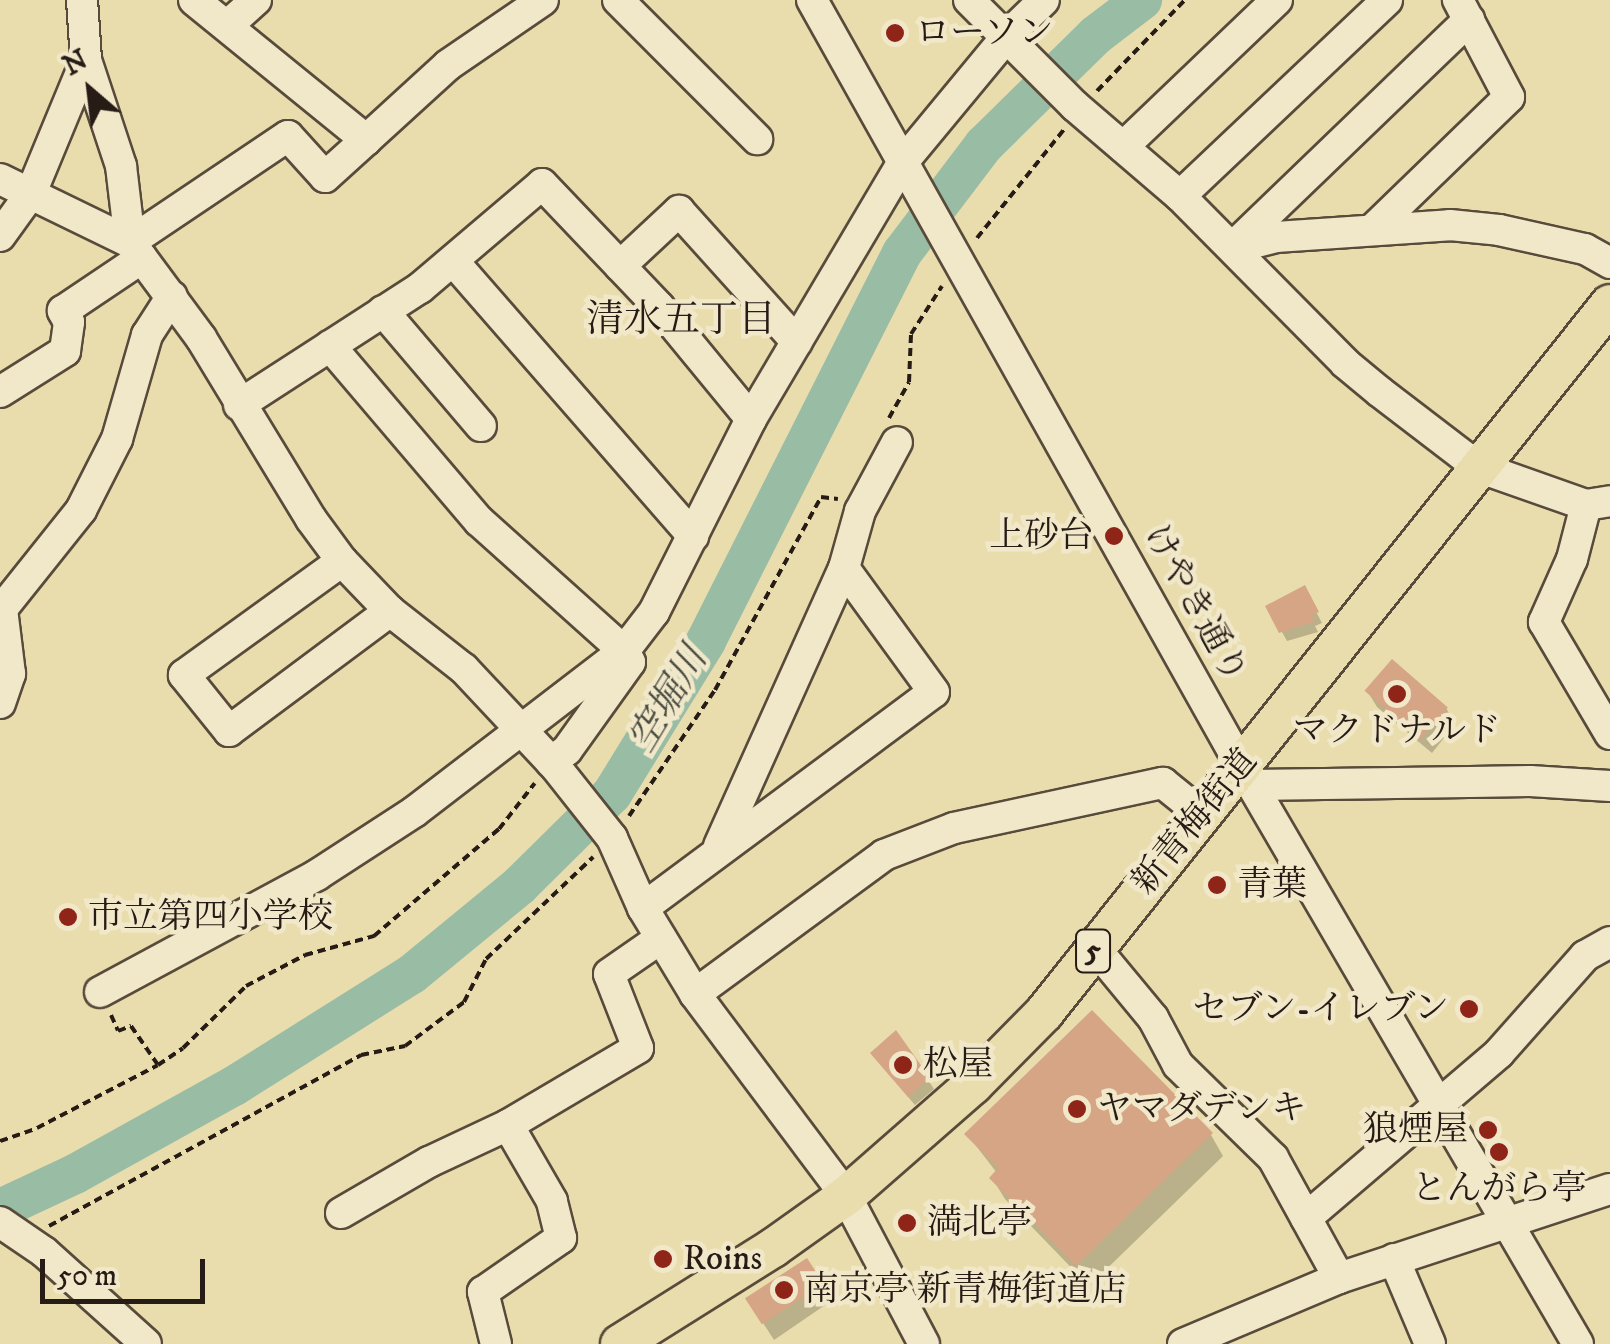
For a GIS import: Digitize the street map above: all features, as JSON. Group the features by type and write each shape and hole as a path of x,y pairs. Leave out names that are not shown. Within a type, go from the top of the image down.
{"main road":[{"name":"新青梅街道","path":"620,1344 773,1248 846,1196 973,1084 1044,1013 1200,814 1247,775 1478,467 1610,304"}],"street":[{"path":"64,0 82,13 86,60 122,166 136,250"},
{"path":"194,0 366,140"},
{"path":"227,26 256,0"},
{"path":"0,392 66,350 69,322 63,311 136,250 288,136 325,177 448,65 543,0"},
{"path":"618,0 757,139"},
{"name":"けやき通り","path":"812,0 1247,775 1505,1226 1578,1344"},
{"path":"969,0 1078,109 1180,196 1345,364 1478,467 1598,503 1544,622 1610,734"},
{"path":"100,992 317,875 414,812 624,651 654,612 751,418 906,168 1009,37 1044,0"},
{"path":"1122,147 1277,0"},
{"path":"1180,196 1388,0"},
{"path":"1233,248 1464,10 1509,97 1374,228"},
{"path":"0,236 32,193 86,60"},
{"path":"0,179 136,250 172,296 342,561 390,611 464,669 554,764 610,836 643,908 695,994 846,1196 924,1344"},
{"path":"239,405 454,262 542,184 620,266 751,418"},
{"path":"620,266 679,210 798,342"},
{"path":"1233,248 1276,237 1450,226 1499,230 1585,249 1610,263"},
{"path":"454,262 693,536"},
{"path":"0,703 10,674 2,608 82,510 117,438 148,335 172,296"},
{"path":"384,311 481,426"},
{"path":"330,346 479,521 624,651 630,662 554,764"},
{"path":"718,849 844,568 860,511 889,437"},
{"path":"342,561 184,675 229,731 390,611"},
{"path":"643,908 934,692 844,568"},
{"path":"1247,775 1610,786"},
{"path":"695,994 884,855 954,828 1164,783 1200,814"},
{"path":"341,1212 429,1162 508,1125 638,1048 609,974 661,938"},
{"path":"1306,1218 1499,1054 1586,956 1610,942"},
{"path":"1095,948 1153,1018 1178,1065 1272,1158 1338,1278"},
{"path":"496,1344 483,1292 562,1238 552,1200 508,1125"},
{"path":"1183,1344 1338,1278 1610,1189"},
{"path":"12,1230 146,1344"},
{"path":"1394,1259 1430,1344"}],"path":[{"path":"889,437 908,382 912,334 958,256 1078,109 1185,0"},
{"path":"12,1230 361,1055 405,1046 464,1002 486,959 610,836 660,776 715,690 822,497 844,500"},
{"path":"0,1141 37,1128 158,1065 183,1048 246,986 305,955 374,936 499,829 554,764"},
{"path":"100,992 118,1031 131,1026 158,1065"}],"building":[{"path":"1305,585 1319,612 1312,615 1315,621 1279,633 1265,606"},
{"path":"1392,659 1448,708 1420,739 1364,691"},
{"path":"1092,1010 1213,1133 1076,1266 989,1178 998,1168 964,1134"},
{"path":"896,1030 930,1078 908,1097 870,1053"},
{"path":"807,1258 824,1284 762,1324 745,1298"}],"waterway":[{"name":"空堀川","path":"0,1209 75,1174 234,1086 412,974 519,886 612,794 706,641 902,253 984,145 1096,35 1142,0"}],"place":[{"name":"ローソン","path":"895,33"},
{"name":"上砂台","path":"1114,536"},
{"name":"マクドナルド","path":"1397,694"},
{"name":"青葉","path":"1217,885"},
{"name":"市立第四小学校","path":"68,917"},
{"name":"セブン-イレブン","path":"1469,1009"},
{"name":"松屋","path":"903,1065"},
{"name":"ヤマダデンキ","path":"1077,1109"},
{"name":"狼煙屋","path":"1488,1130"},
{"name":"とんがら亭","path":"1499,1152"},
{"name":"満北亭","path":"907,1223"},
{"name":"Roins","path":"663,1259"},
{"name":"南京亭 新青梅街道店","path":"784,1290"}],"district":[{"name":"清水五丁目","path":"681,321"}]}
